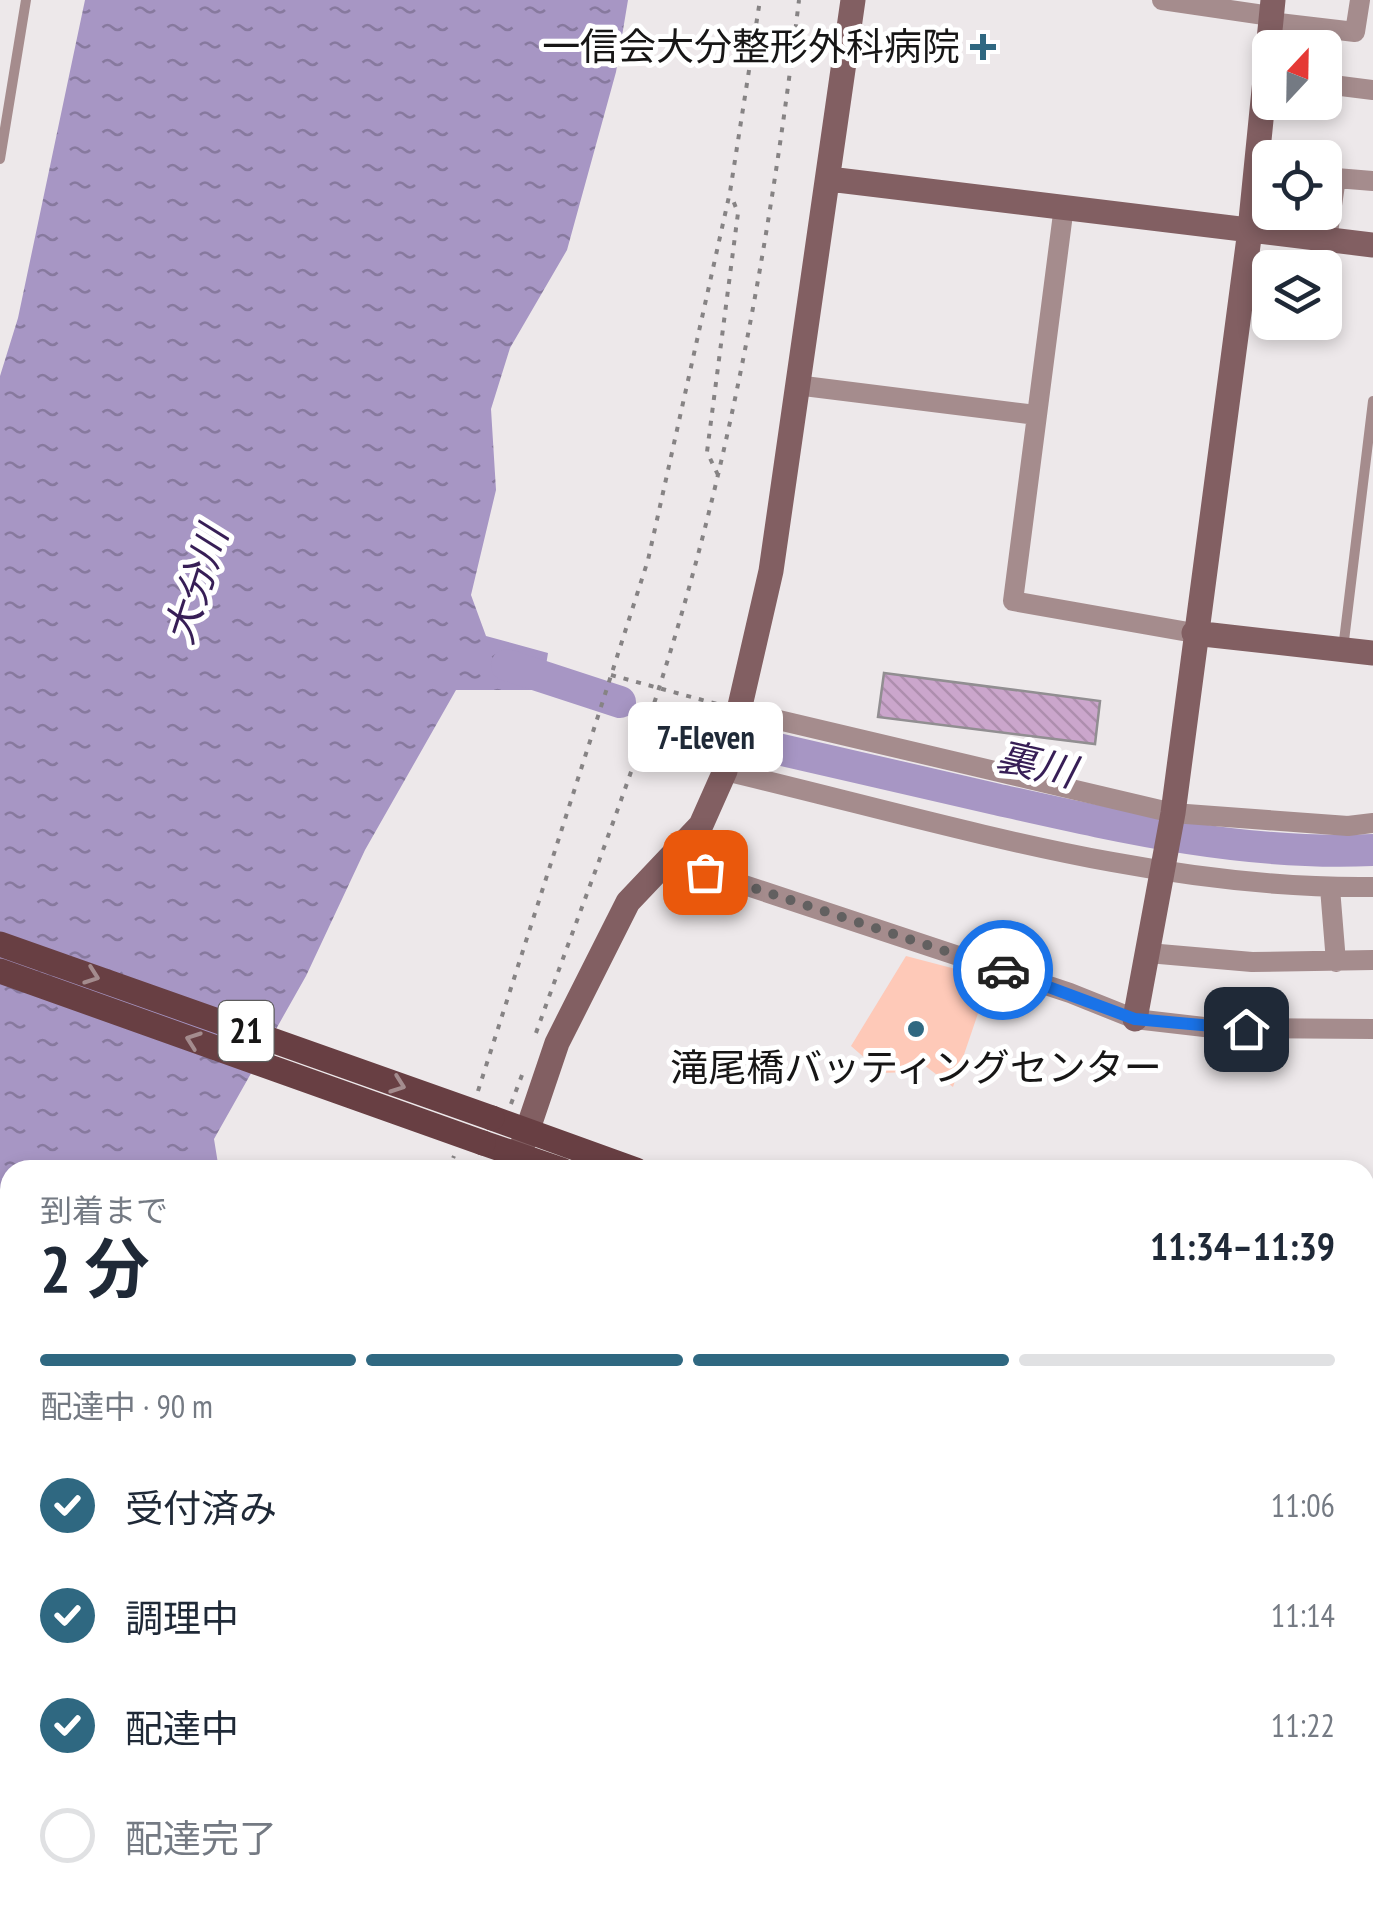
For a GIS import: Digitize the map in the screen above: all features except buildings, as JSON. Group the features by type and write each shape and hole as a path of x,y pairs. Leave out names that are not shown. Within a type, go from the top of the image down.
{"main road":[{"name":"21","path":"0,944 610,1160"},
{"name":"21","path":"0,972 483,1143 511,1160"}],"street":[{"path":"515,1160 500,1118 556,1042 628,902 676,856 701,825 727,758 771,571 853,0"},
{"path":"1162,0 1271,12 1355,32 1361,0 1373,2"},
{"path":"1342,86 1373,90"},
{"path":"1135,1019 1172,819 1262,120"},
{"path":"1327,239 1336,178 1373,181"},
{"path":"829,179 1373,245"},
{"path":"1064,206 1013,601 1194,633 1373,653"},
{"path":"796,385 1036,415"},
{"path":"735,714 1172,819 1373,824"},
{"path":"727,758 1165,868 1330,888 1373,887"},
{"path":"676,856 705,872 1070,993 1135,1019 1213,1028 1373,1029"},
{"path":"1330,888 1336,962"},
{"path":"1148,953 1252,962 1373,960"}],"lane":[{"path":"0,159 26,0"},
{"path":"1343,649 1373,402"}],"path":[{"path":"500,1118 599,713 648,560 730,192 760,0"},
{"path":"536,1034 658,691 718,474 777,167 799,0"},
{"path":"718,474 707,452 738,213 730,192"},
{"path":"611,675 735,714"},
{"path":"500,1118 524,1069"},
{"path":"452,1160 456,1150"}],"shaded area":[{"name":"滝尾橋バッティングセンター","path":"906,956 990,978 953,1087 920,1062 908,1072 882,1073 851,1046"}],"water":[{"name":"大分川","path":"85,0 628,0 616,72 567,250 510,348 491,409 496,490 471,595 486,636 548,653 542,690 456,690 365,850 306,976 214,1139 217,1160 0,1160 0,376 18,318"}],"waterway":[{"name":"裏川","path":"507,665 620,702"},
{"name":"裏川","path":"686,724 704,732 1136,829 1230,844 1325,851 1373,850"}],"way so far":[{"path":"705,872 1003,970"}],"place":[{"name":"一信会大分整形外科病院","path":"983,47"},
{"name":"7-Eleven","path":"705,872"},
{"name":"滝尾橋バッティングセンター","path":"916,1029"}],"route":[{"path":"1003,970 1135,1019 1246,1029"}]}
